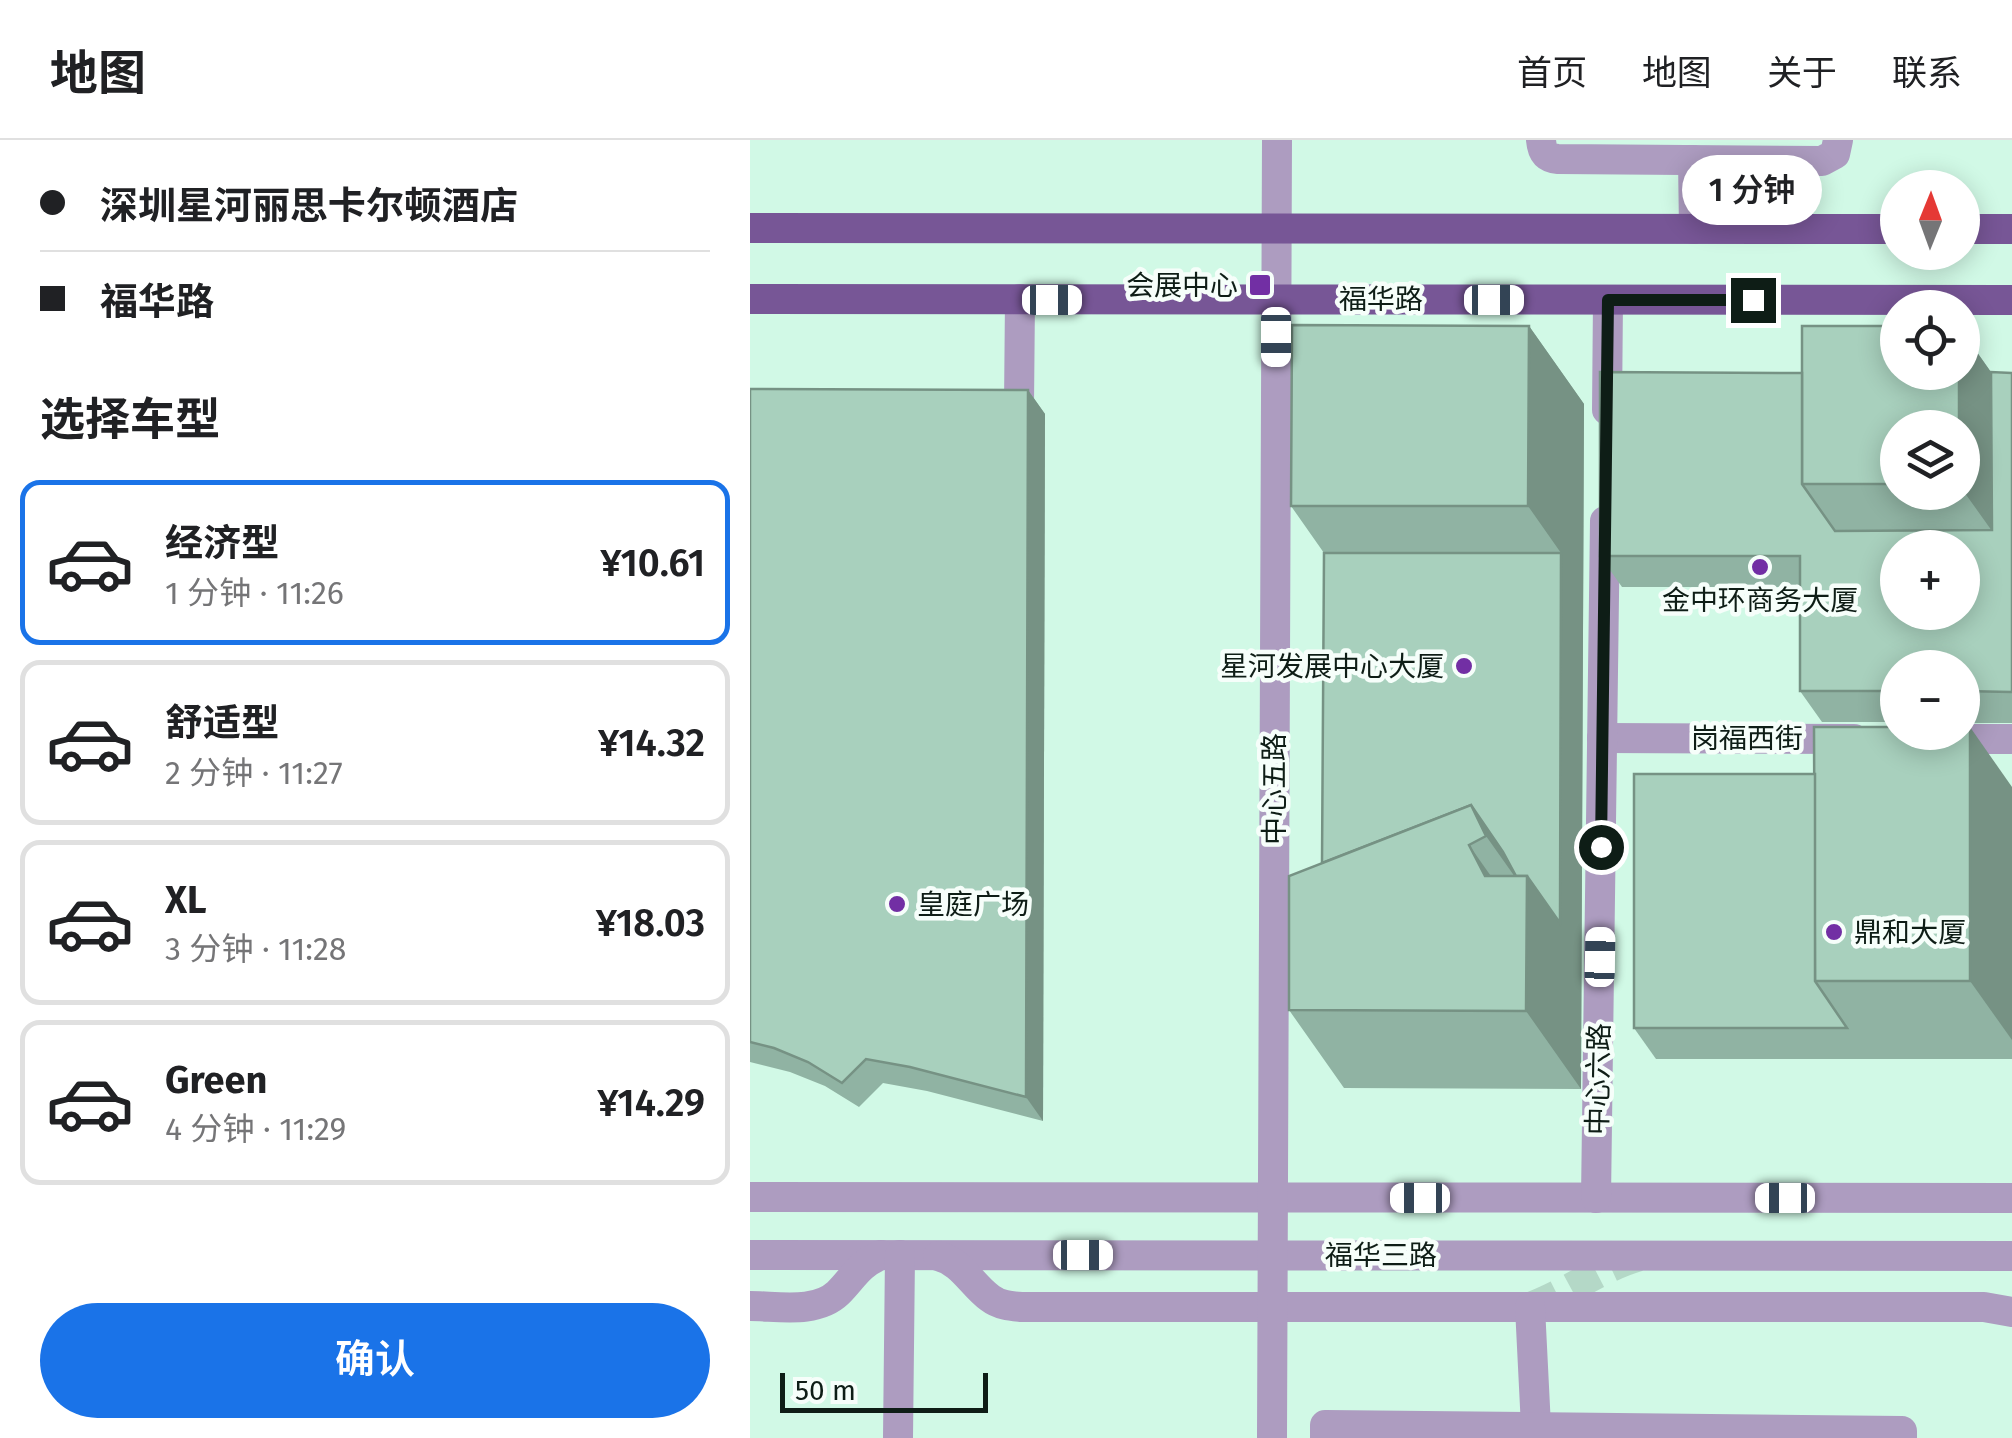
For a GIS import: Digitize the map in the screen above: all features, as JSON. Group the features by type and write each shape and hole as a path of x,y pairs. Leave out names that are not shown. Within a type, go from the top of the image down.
{"main road":[{"path":"750,228 1880,229"},
{"name":"福华路","path":"750,300 1880,300"},
{"name":"福华路","path":"1980,300 2012,300"},
{"path":"1980,306 2012,313"}],"street":[{"name":"中心五路","path":"1272,1438 1277,140"},
{"path":"1541,140 1543,152 1553,159 1822,161 1835,154 1838,140"},
{"path":"1694,160 1694,228"},
{"path":"1019,404 1020,300"},
{"path":"1606,438 1608,300"},
{"name":"中心六路","path":"1596,1198 1606,498"},
{"name":"岗福西街","path":"1602,738 1876,739"},
{"path":"1980,739 2012,739"},
{"name":"福华三路","path":"750,1197 2012,1198"},
{"name":"福华三路","path":"750,1255 2012,1256"},
{"path":"750,1306 817,1305 838,1293 864,1263 890,1255 898,1438"},
{"path":"936,1255 954,1263 991,1299 1022,1307 1984,1307 2012,1312"},
{"path":"1530,1307 1536,1427"},
{"path":"1325,1438 1325,1425 1902,1431 1902,1438"}],"building":[{"path":"1292,325 1529,326 1528,506 1291,506"},
{"path":"1802,326 1880,326 1880,390 1959,390 1959,410 1880,410 1880,484 1802,484"},
{"path":"1600,372 1802,373 1802,484 1835,531 1880,531 1880,630 1980,630 1980,530 1992,530 1991,372 2012,373 2012,692 1980,691 1980,650 1880,650 1880,691 1800,691 1800,556 1600,556"},
{"name":"皇庭广场","path":"750,389 1028,390 1026,1097 866,1059 842,1083 808,1062 750,1042"},
{"path":"1324,553 1561,553 1560,923 1527,876 1516,876 1471,805 1322,863"},
{"path":"1814,727 1880,727 1880,750 1970,750 1970,981 1815,981"},
{"path":"1634,774 1815,774 1815,981 1847,1028 1634,1028"},
{"path":"1471,805 1486,836 1469,845 1485,876 1527,876 1526,1011 1289,1010 1289,876"}],"tunnel":[{"path":"1530,1307 1640,1256"}],"place":[{"name":"会展中心","path":"1260,285"},
{"name":"金中环商务大厦","path":"1760,567"},
{"name":"星河发展中心大厦","path":"1464,666"},
{"name":"皇庭广场","path":"897,904"},
{"name":"鼎和大厦","path":"1834,932"}],"route":[{"path":"1601,847 1608,300 1753,300"}]}
